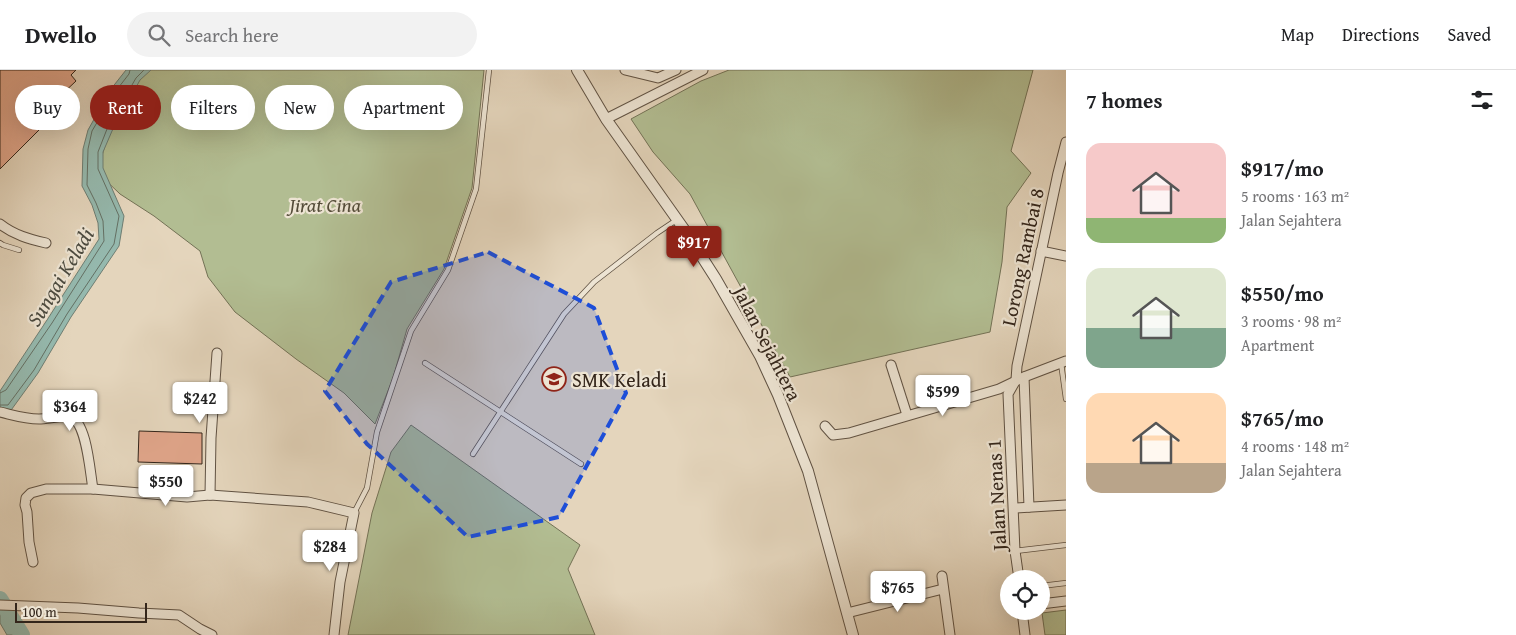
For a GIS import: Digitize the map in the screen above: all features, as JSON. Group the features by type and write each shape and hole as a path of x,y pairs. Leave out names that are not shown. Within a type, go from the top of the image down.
{"street":[{"name":"Jalan Sejahtera","path":"577,70 606,119 678,220 716,279 760,356 778,395 808,471 853,635"},
{"path":"625,70 658,78 676,70"},
{"path":"606,119 703,70"},
{"name":"Lorong Rambai 8","path":"1020,379 1017,366 1041,250 1062,174 1066,142"},
{"path":"0,224 8,231 22,237 46,243"},
{"path":"1041,250 1066,256"},
{"path":"210,495 217,353"},
{"path":"825,426 833,434 849,433 998,389 1063,362"},
{"path":"891,365 907,415"},
{"name":"Jalan Nenas 1","path":"1020,379 1029,507"},
{"name":"Jalan Nenas 1","path":"1018,570 1008,394 1020,379"},
{"path":"0,412 39,419 69,417 75,419 80,425 84,438 93,489"},
{"path":"33,562 29,542 26,498 31,493 46,489 93,489 187,497 210,495 308,502 354,513 340,582 334,635"},
{"path":"1014,508 1066,505"},
{"path":"942,576 950,635"},
{"path":"847,614 943,589"},
{"path":"1050,603 1066,600"},
{"path":"0,605 179,615 212,635"},
{"path":"1023,620 1025,635"}],"lane":[{"path":"354,513 367,488 377,432 411,331 448,270 476,189 489,70"},
{"path":"473,454 564,314 594,282 657,233 678,220"},
{"path":"1,245 19,250"},
{"path":"1063,362 1066,399"},
{"path":"425,363 581,464"},
{"path":"1016,551 1066,545"},
{"path":"1050,585 1066,583"}],"highlighted area":[{"path":"488,252 594,308 626,393 559,517 468,537 367,444 325,391 391,282"}],"green space":[{"name":"Jirat Cina","path":"128,70 484,70 472,188 444,269 407,329 393,378 375,424 344,393 235,312 208,277 200,251 154,216 120,194 97,172 110,130 161,130 161,85 123,85"},
{"path":"729,70 1033,70 1011,151 1031,173 1007,207 1002,262 990,332 790,377 690,194 653,152 631,119 701,81"},
{"path":"411,425 580,545 568,569 595,635 348,635 372,513 391,452"},
{"path":"1066,610 1066,635 1045,635 1043,620 1050,620 1050,612"}],"water":[{"path":"126,70 151,70 137,85 114,85"},
{"path":"90,126 90,130 113,130 103,152 103,168 124,216 119,246 71,317 38,373 9,413 0,409 0,391 99,239 98,223 92,205 82,186 83,149"},
{"path":"0,613 16,613 28,635 7,635 0,623"}],"building":[{"path":"0,70 76,70 71,75 76,81 72,85 15,85 15,130 39,130 0,169"},
{"path":"139,431 202,433 202,464 138,462"}],"waterway":[{"name":"Sungai Keladi","path":"0,599 22,635"}],"place":[{"name":"SMK Keladi","path":"554,379"}]}
